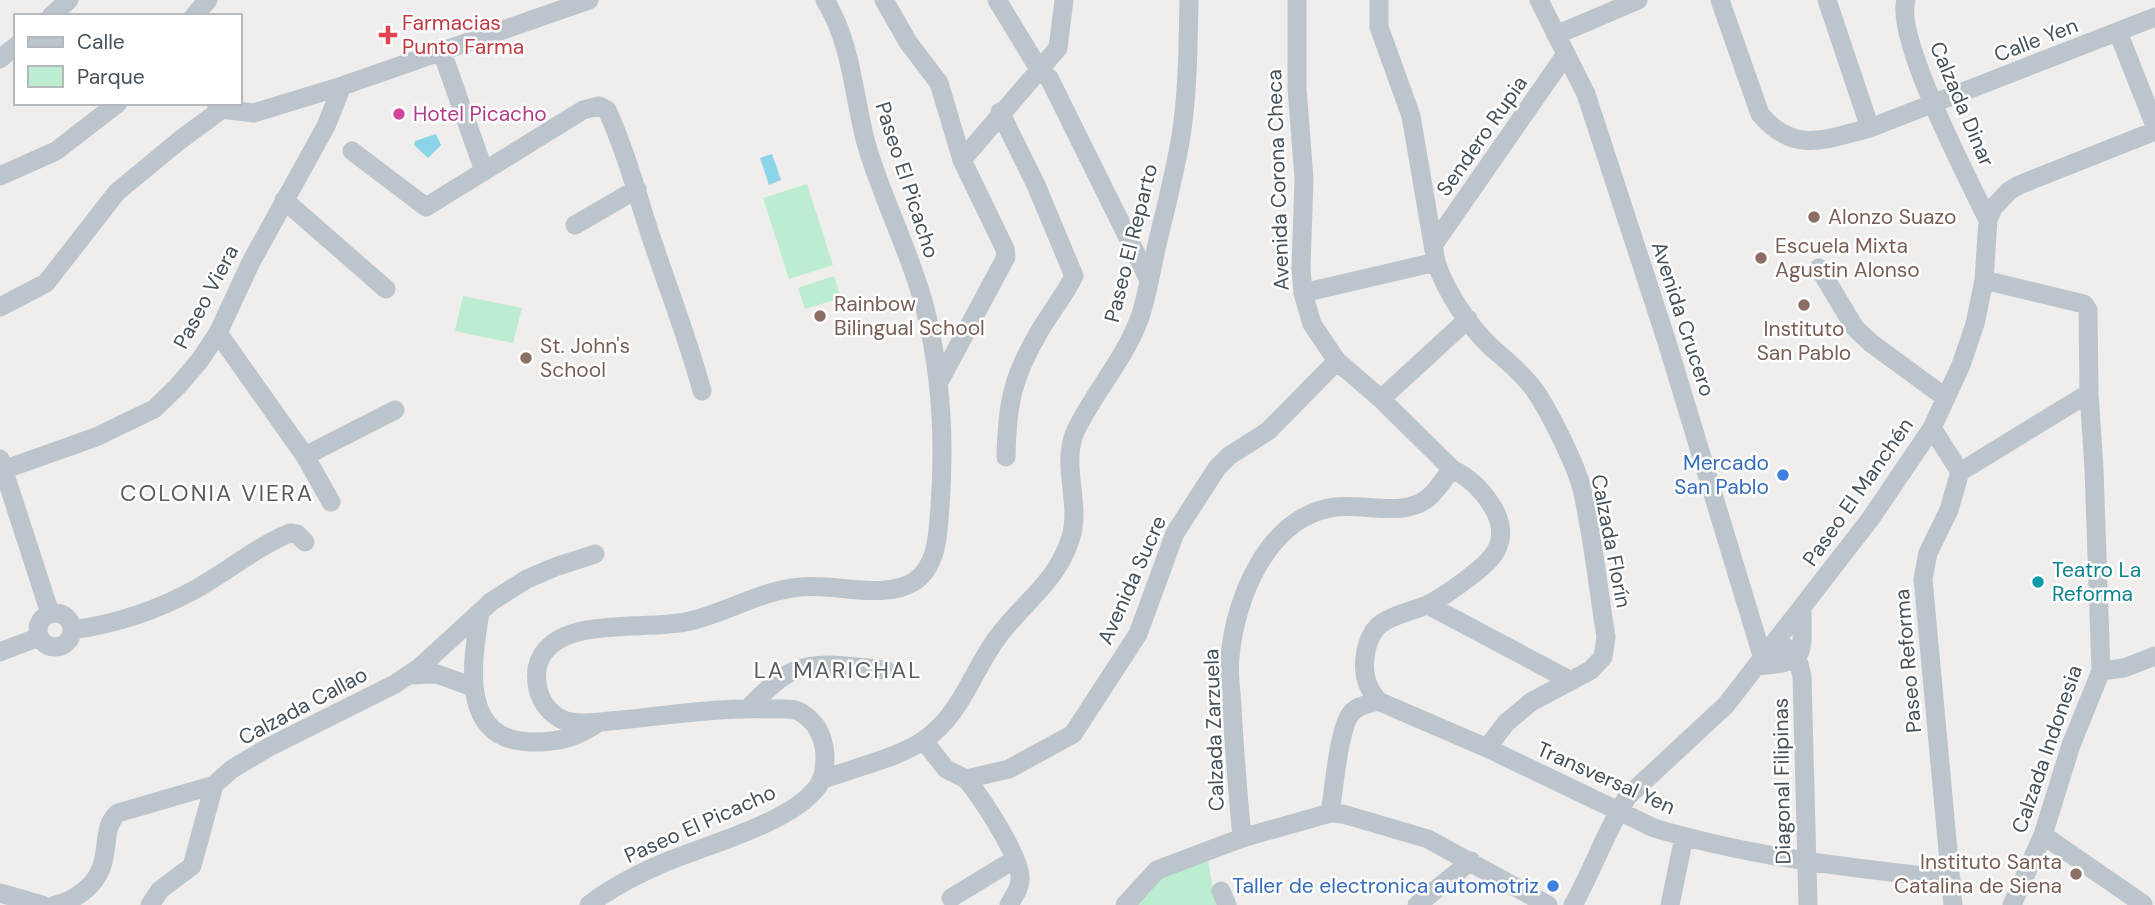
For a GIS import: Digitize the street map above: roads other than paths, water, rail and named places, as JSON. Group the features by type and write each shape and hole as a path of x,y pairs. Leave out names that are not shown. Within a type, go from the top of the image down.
{"street":[{"path":"53,14 69,0"},
{"path":"196,14 208,0"},
{"path":"0,307 46,283 117,192 219,106 254,113 342,86 589,0"},
{"name":"Paseo El Picacho","path":"589,905 601,895 660,864 763,824 803,802 821,780 825,754 814,723 795,710 748,708 600,722 567,722 549,710 541,699 536,672 547,648 563,637 607,627 653,627 692,621 774,590 824,586 888,590 904,587 918,579 931,565 938,534 944,453 939,382 925,307 866,141 847,48 836,18 825,0"},
{"path":"884,0 908,42 939,83 962,160 1005,249 1006,257 939,382"},
{"path":"997,0 1039,69 1049,79 1149,280"},
{"path":"962,160 1000,112 1058,48 1064,0"},
{"name":"Paseo El Reparto","path":"821,780 923,741 943,724 968,690 997,637 1054,574 1066,552 1072,532 1069,457 1074,435 1092,401 1123,354 1139,318 1180,141 1188,70 1189,0"},
{"name":"Avenida Corona Checa","path":"1297,0 1297,88 1304,179 1301,268 1303,293 1312,324 1337,361 1381,399 1452,469 1463,475 1488,498 1501,525 1500,542 1492,559 1427,605 1406,611 1380,625 1368,644 1365,663 1367,684 1378,701"},
{"name":"Calzada Florín","path":"1379,0 1379,27 1411,116 1441,276 1468,319 1534,389 1570,458 1582,487 1606,637 1603,656 1591,670 1531,702 1506,723 1487,748"},
{"name":"Avenida Crucero","path":"1539,0 1586,94 1666,340 1760,663"},
{"path":"1556,34 1638,0"},
{"name":"Calle Yen","path":"1720,0 1760,114 1771,127 1802,142 1824,140 1870,128 2155,17"},
{"path":"1827,0 1870,128"},
{"name":"Calzada Dinar","path":"1905,1 1904,16 1910,39 1932,104 1988,220"},
{"path":"1988,220 1993,208 2008,191 2155,128 2118,32"},
{"path":"0,59 14,48"},
{"path":"442,52 484,171"},
{"name":"Sendero Rupia","path":"1435,253 1566,54"},
{"name":"Paseo Viera","path":"1,467 96,437 153,409 177,387 218,333 284,200 326,126 342,86"},
{"path":"0,176 56,151 115,105"},
{"path":"352,151 424,207 583,110 598,106 607,110 625,148 702,391"},
{"path":"1000,112 1036,185 1074,276 1039,332 1013,386 1007,414 1006,457"},
{"path":"575,225 637,189"},
{"path":"284,200 386,289"},
{"name":"Paseo El Manchén","path":"1573,905 1628,796 1726,705 1871,518 1931,428 1961,365 1975,324 1984,280 1988,220"},
{"path":"1303,293 1435,253"},
{"path":"1819,268 1855,328 1871,343 1946,398"},
{"name":"Calzada Indonesia","path":"1984,280 2084,304 2088,310 2101,671 2071,745 2043,835 2012,905"},
{"path":"1381,399 1468,319"},
{"path":"218,333 304,456 331,502"},
{"name":"Avenida Sucre","path":"966,779 1009,769 1073,734 1138,634 1175,533 1217,468 1229,456 1268,431 1337,361"},
{"path":"1931,428 1961,472 2089,393"},
{"path":"304,456 395,410"},
{"path":"1,467 50,613"},
{"name":"Calzada Zarzuela","path":"1241,838 1230,659 1241,605 1255,572 1278,536 1307,514 1332,507 1359,505 1409,508 1428,498 1452,469"},
{"name":"Paseo Reforma","path":"1953,905 1923,579 1928,553 1949,510 1961,472"},
{"path":"72,630 105,626 154,609 196,589 238,561 290,533 297,534 304,542"},
{"path":"408,676 492,601 527,579 594,554"},
{"path":"1427,605 1571,681"},
{"name":"Diagonal Filipinas","path":"1802,609 1801,648 1797,657 1802,676 1808,905"},
{"path":"480,612 473,659 473,687 484,718 505,739 524,742 558,740 583,734 600,722"},
{"path":"50,613 66,616 72,630 68,641 58,647 47,646 37,631 40,620 50,613"},
{"path":"0,652 39,637"},
{"path":"1760,663 1789,664 1797,657 1777,640"},
{"path":"2101,671 2124,668 2155,656"},
{"path":"748,708 775,683 793,671 811,666 832,665 886,670"},
{"name":"Calzada Callao","path":"55,905 74,898 92,885 101,872 110,823 118,813 214,785 232,769 269,747 408,676 437,674 473,687"},
{"path":"1330,813 1343,735 1350,714 1359,706 1378,701"},
{"name":"Transversal Yen","path":"1378,701 1487,748 1654,828 1684,837 1807,862 1951,879"},
{"path":"923,741 946,768 966,779 983,801 1015,859 1021,876 1020,886 1009,905"},
{"path":"150,905 160,890 192,866 214,785"},
{"path":"1125,905 1157,870 1241,838 1330,813 1343,814 1428,839 1548,905"},
{"path":"2043,835 2143,904"},
{"path":"1671,905 1684,837"},
{"path":"951,898 1015,859"},
{"path":"1417,905 1471,861"},
{"path":"0,893 41,905"}],"water":[{"path":"436,134 441,145 428,158 414,145 415,141"},
{"path":"772,154 781,180 769,185 760,158"}],"place":[{"name":"Farmacias Punto Farma","path":"388,35"},
{"name":"Hotel Picacho","path":"399,114"},
{"name":"Alonzo Suazo","path":"1814,217"},
{"name":"Escuela Mixta Agustin Alonso","path":"1761,258"},
{"name":"Instituto San Pablo","path":"1804,305"},
{"name":"Rainbow Bilingual School","path":"820,316"},
{"name":"St. John's School","path":"526,358"},
{"name":"Mercado San Pablo","path":"1783,475"},
{"name":"Teatro La Reforma","path":"2038,582"},
{"name":"Instituto Santa Catalina de Siena","path":"2076,874"},
{"name":"Taller de electronica automotriz","path":"1553,886"}],"district":[{"name":"COLONIA VIERA","path":"217,493"},
{"name":"LA MARICHAL","path":"838,670"}]}
